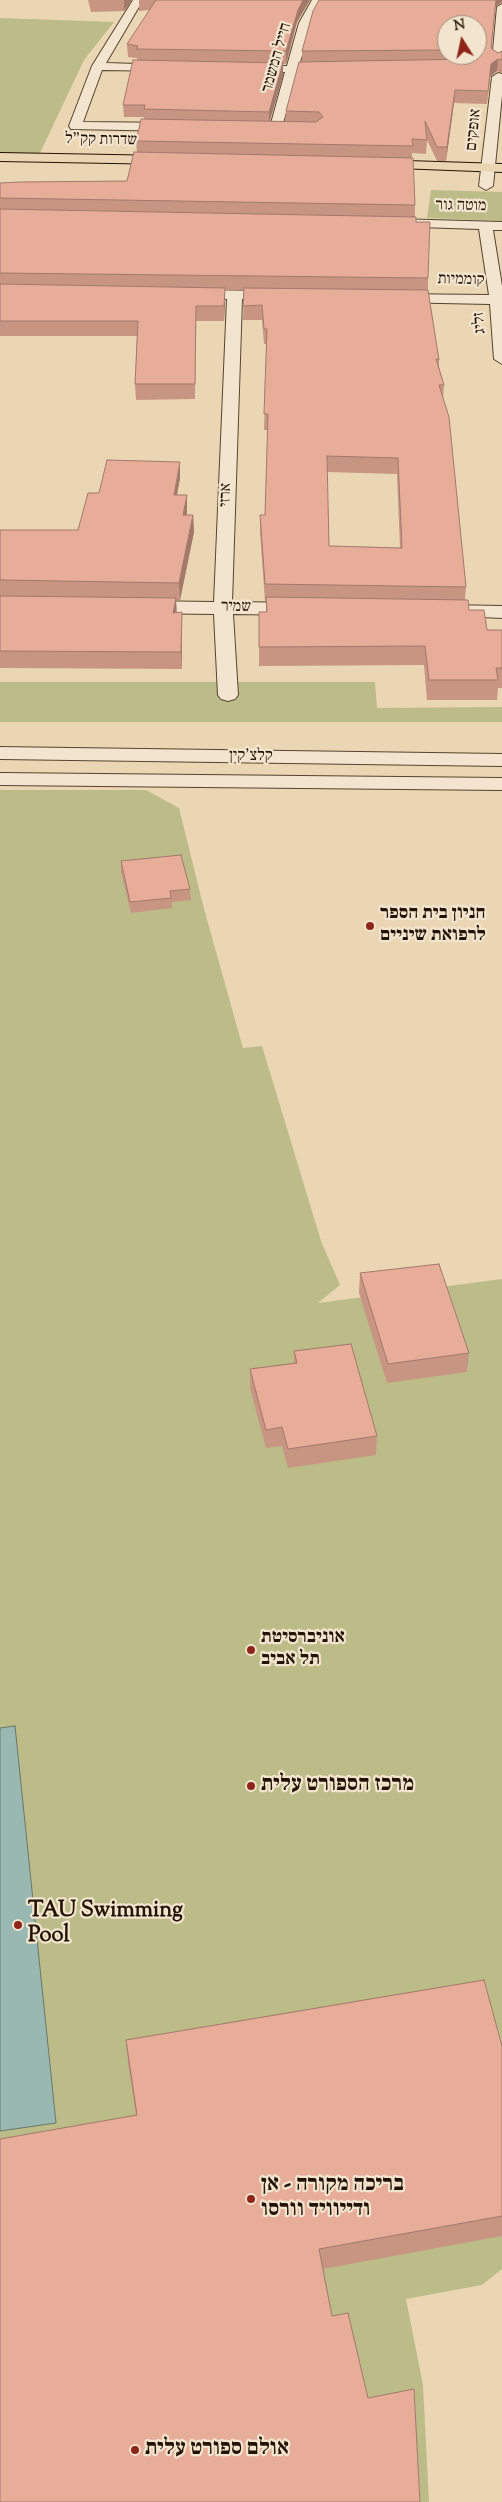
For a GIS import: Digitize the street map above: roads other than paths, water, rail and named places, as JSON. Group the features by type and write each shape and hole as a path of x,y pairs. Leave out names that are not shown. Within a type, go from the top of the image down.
{"main road":[{"name":"שדרות קק\"ל","path":"0,157 179,160"},
{"path":"363,164 496,168"},
{"path":"481,186 502,186"}],"street":[{"path":"138,0 98,66 75,126 190,127"},
{"name":"חייל המשמר","path":"276,128 305,23 317,0"},
{"path":"487,62 500,61 502,7"},
{"path":"98,66 185,68"},
{"path":"233,69 351,69"},
{"path":"482,76 500,77"},
{"name":"אופקים","path":"481,186 496,168 500,77"},
{"name":"מוטה גור","path":"376,223 502,226"},
{"name":"זליג","path":"485,225 500,300 502,359"},
{"path":"176,294 293,296"},
{"name":"ארזי","path":"228,695 223,608 235,294"},
{"name":"קוממיות","path":"380,297 500,300"},
{"name":"שמיר","path":"116,607 318,609"},
{"path":"424,611 502,612"},
{"name":"קלצ'קין","path":"0,753 502,760"},
{"name":"קלצ'קין","path":"0,779 502,784"}],"water":[{"name":"TAU Swimming Pool","path":"15,1726 56,2123 0,2131 0,1728"}],"place":[{"name":"חניון בית הספר לרפואת שיניים","path":"370,926"},
{"name":"אוניברסיטת תל אביב","path":"251,1650"},
{"name":"מרכז הספורט עלית","path":"251,1786"},
{"name":"TAU Swimming Pool","path":"18,1925"},
{"name":"בריכה מקורה - אן ודייוויד וורסו","path":"251,2199"},
{"name":"אולם ספורט עלית","path":"135,2450"}]}
